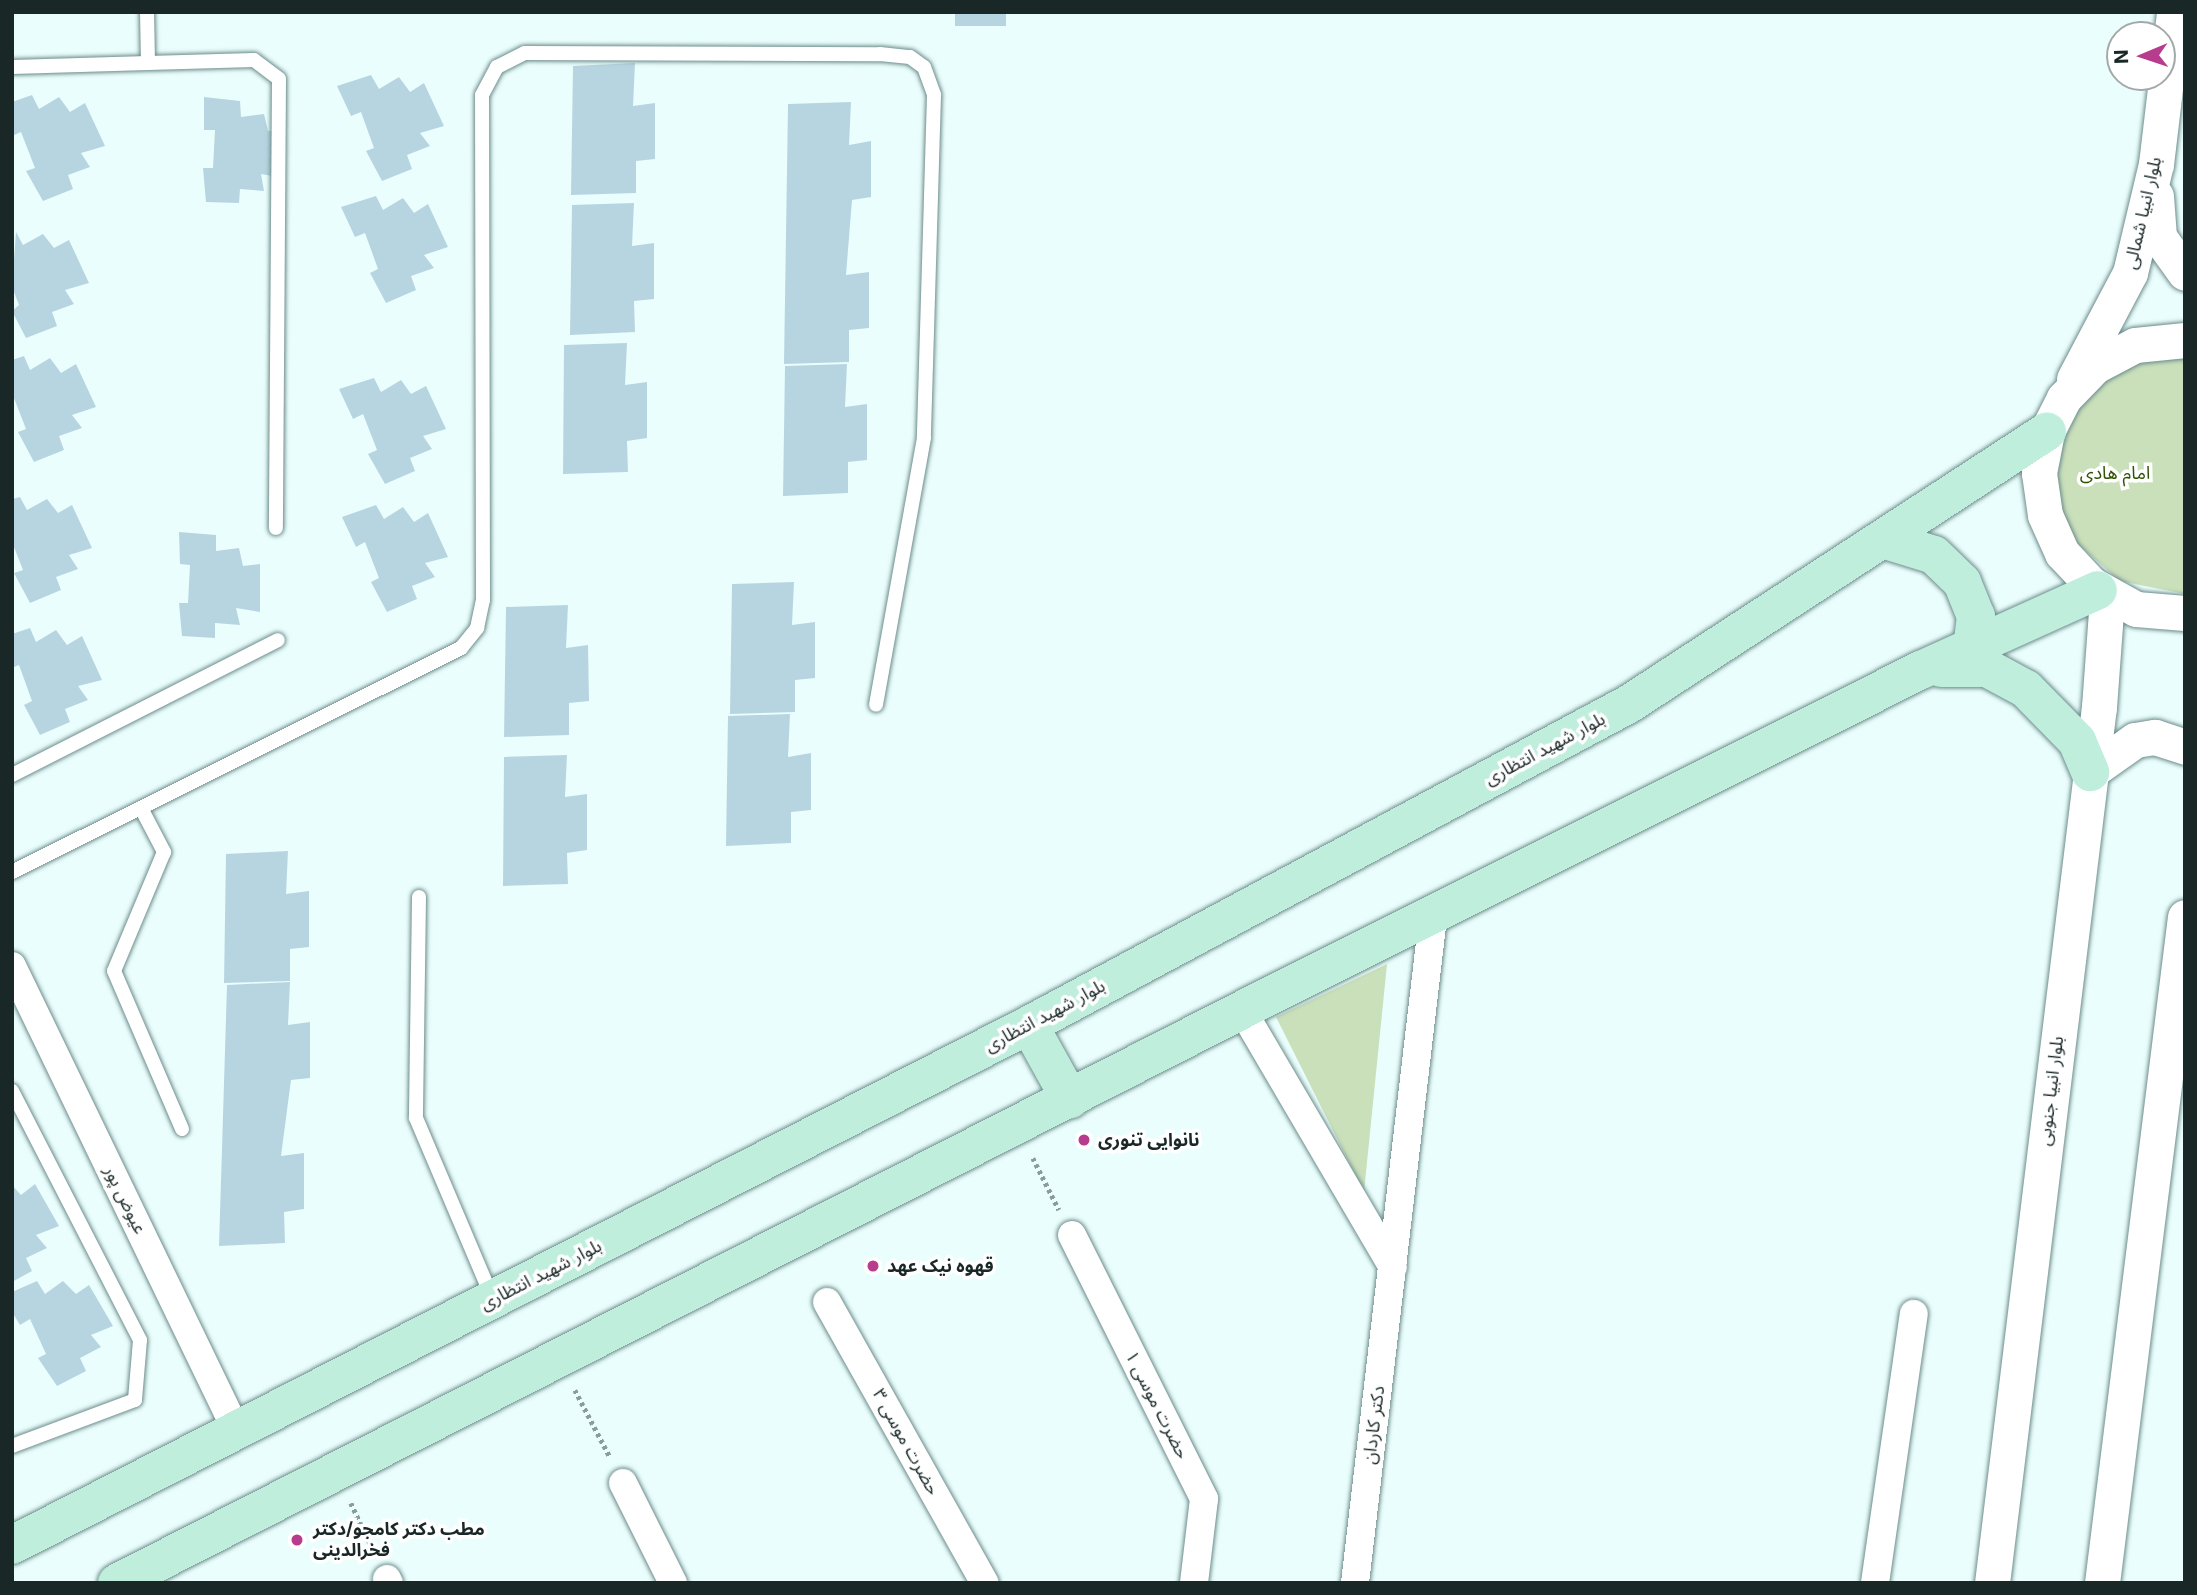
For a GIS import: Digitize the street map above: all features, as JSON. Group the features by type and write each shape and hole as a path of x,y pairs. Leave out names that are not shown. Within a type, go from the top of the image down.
{"main road":[{"name":"بلوار شهید انتظاری","path":"12,1545 238,1434 1030,1025 1629,704 1886,540 2047,432"},
{"path":"1886,540 1934,555 1962,582 1976,616 1972,649"},
{"path":"117,1583 558,1355 1921,670 2102,594"},
{"path":"1921,670 1987,668 2026,689 2071,733 2090,772"},
{"path":"1030,1025 1070,1099"}],"street":[{"name":"بلوار انبیا شمالی","path":"2102,594 2062,553 2045,515 2039,473 2047,432 2130,273 2156,164 2174,12"},
{"path":"2156,164 2159,237 2185,273"},
{"path":"2064,398 2095,366 2135,345 2185,340"},
{"path":"2102,594 2185,613"},
{"name":"بلوار انبیا جنوبی","path":"1992,1583 2090,772 2102,594"},
{"path":"2090,772 2135,740 2155,737 2185,747"},
{"name":"دکتر کاردان","path":"1355,1583 1433,917"},
{"path":"2102,1583 2185,917"},
{"name":"عیوض پور","path":"15,977 238,1434"},
{"path":"1242,1010 1393,1267"},
{"name":"حضرت موسی ۱","path":"1072,1236 1204,1499 1194,1583"},
{"name":"حضرت موسی ۳","path":"827,1302 985,1583"},
{"path":"1875,1583 1914,1314"},
{"path":"623,1483 673,1583"}],"lane":[{"path":"147,12 148,63"},
{"path":"12,872 461,648 477,628 483,600 482,95 497,67 525,54 880,54 910,57 925,67 933,95 924,438 876,705"},
{"path":"12,67 254,61 279,79 276,528"},
{"path":"12,775 278,639"},
{"path":"141,808 164,852 114,971 182,1129"},
{"path":"419,897 416,1118 493,1300"},
{"path":"12,1091 140,1340 135,1400 12,1447"}],"path":[{"path":"1017,1126 1072,1236"},
{"path":"558,1355 623,1483"},
{"path":"336,1470 388,1581"}],"green space":[{"name":"امام هادی","path":"2135,345 2185,357 2185,594 2120,581 2045,515 2047,432"},
{"path":"1387,964 1364,1192 1276,1017"}],"building":[{"path":"955,12 1006,12 1006,26 955,26"},
{"path":"635,63 633,106 655,103 655,159 636,161 636,193 571,195 573,66"},
{"path":"371,75 379,89 399,77 410,92 424,83 444,126 420,133 430,146 407,155 412,169 382,181 366,151 374,148 361,112 351,116 337,86"},
{"path":"32,95 39,109 59,97 70,112 85,103 105,146 81,153 90,167 68,175 73,189 43,201 26,171 35,168 21,132 12,136 12,102"},
{"path":"204,97 240,101 241,117 264,114 268,131 285,130 284,178 261,174 264,191 240,189 239,203 206,202 203,168 213,168 215,130 204,130"},
{"path":"851,102 849,145 871,141 871,197 852,200 846,275 869,272 869,328 849,330 849,362 784,364 788,104"},
{"path":"376,196 383,210 403,198 414,213 428,204 448,247 424,255 434,268 411,276 416,290 386,303 370,273 378,269 365,233 355,237 341,207"},
{"path":"634,203 632,246 654,243 654,299 634,301 635,332 570,335 572,205"},
{"path":"16,232 23,245 43,234 54,248 69,240 89,283 65,290 74,304 52,312 57,326 26,338 12,311 19,305 12,287"},
{"path":"627,343 625,385 647,382 647,438 627,441 628,472 563,474 564,345"},
{"path":"24,356 30,370 50,358 61,373 76,364 96,407 72,415 82,428 59,436 64,450 34,462 18,432 26,429 12,393 12,360"},
{"path":"847,364 845,407 867,404 867,460 848,462 848,493 783,496 785,366"},
{"path":"374,378 381,392 401,380 411,394 426,386 446,429 423,436 432,449 410,458 415,471 385,484 368,454 377,450 363,414 353,419 339,389"},
{"path":"20,497 27,510 47,499 58,513 72,505 92,548 69,555 78,569 56,577 61,590 30,603 14,573 23,570 12,542 12,499"},
{"path":"376,505 384,519 403,507 414,522 428,513 448,557 425,563 435,577 412,586 417,599 387,612 371,582 379,578 365,542 356,547 342,517"},
{"path":"179,532 216,535 216,551 239,548 243,566 260,564 260,612 236,608 240,625 215,623 215,638 182,636 179,603 188,603 190,565 180,564"},
{"path":"794,582 792,625 815,622 815,678 795,680 795,712 730,714 732,584"},
{"path":"568,605 566,648 588,645 589,701 569,703 569,735 504,737 506,607"},
{"path":"30,628 36,642 56,630 67,645 82,636 102,680 78,686 88,700 65,709 70,722 40,735 24,705 32,701 19,665 12,668 12,634"},
{"path":"790,714 788,757 811,753 811,810 791,812 791,843 726,846 728,716"},
{"path":"567,755 565,797 587,794 587,850 567,853 568,884 503,886 504,757"},
{"path":"288,851 286,894 309,891 309,947 290,949 290,981 224,983 226,854"},
{"path":"290,982 288,1025 310,1022 310,1078 291,1080 281,1156 304,1153 304,1209 284,1212 285,1243 219,1246 227,985"},
{"path":"35,1184 59,1226 36,1235 47,1248 26,1258 32,1271 12,1282 12,1185 21,1195"},
{"path":"37,1281 45,1294 63,1281 76,1294 89,1285 113,1326 91,1335 101,1347 80,1358 86,1371 57,1386 38,1358 46,1354 30,1319 20,1325 12,1312 12,1292"}],"place":[{"name":"نانوایی تنوری","path":"1084,1140"},
{"name":"قهوه نیک عهد","path":"873,1266"},
{"name":"مطب دکتر کامجو/دکتر فخرالدینی","path":"297,1540"}]}
